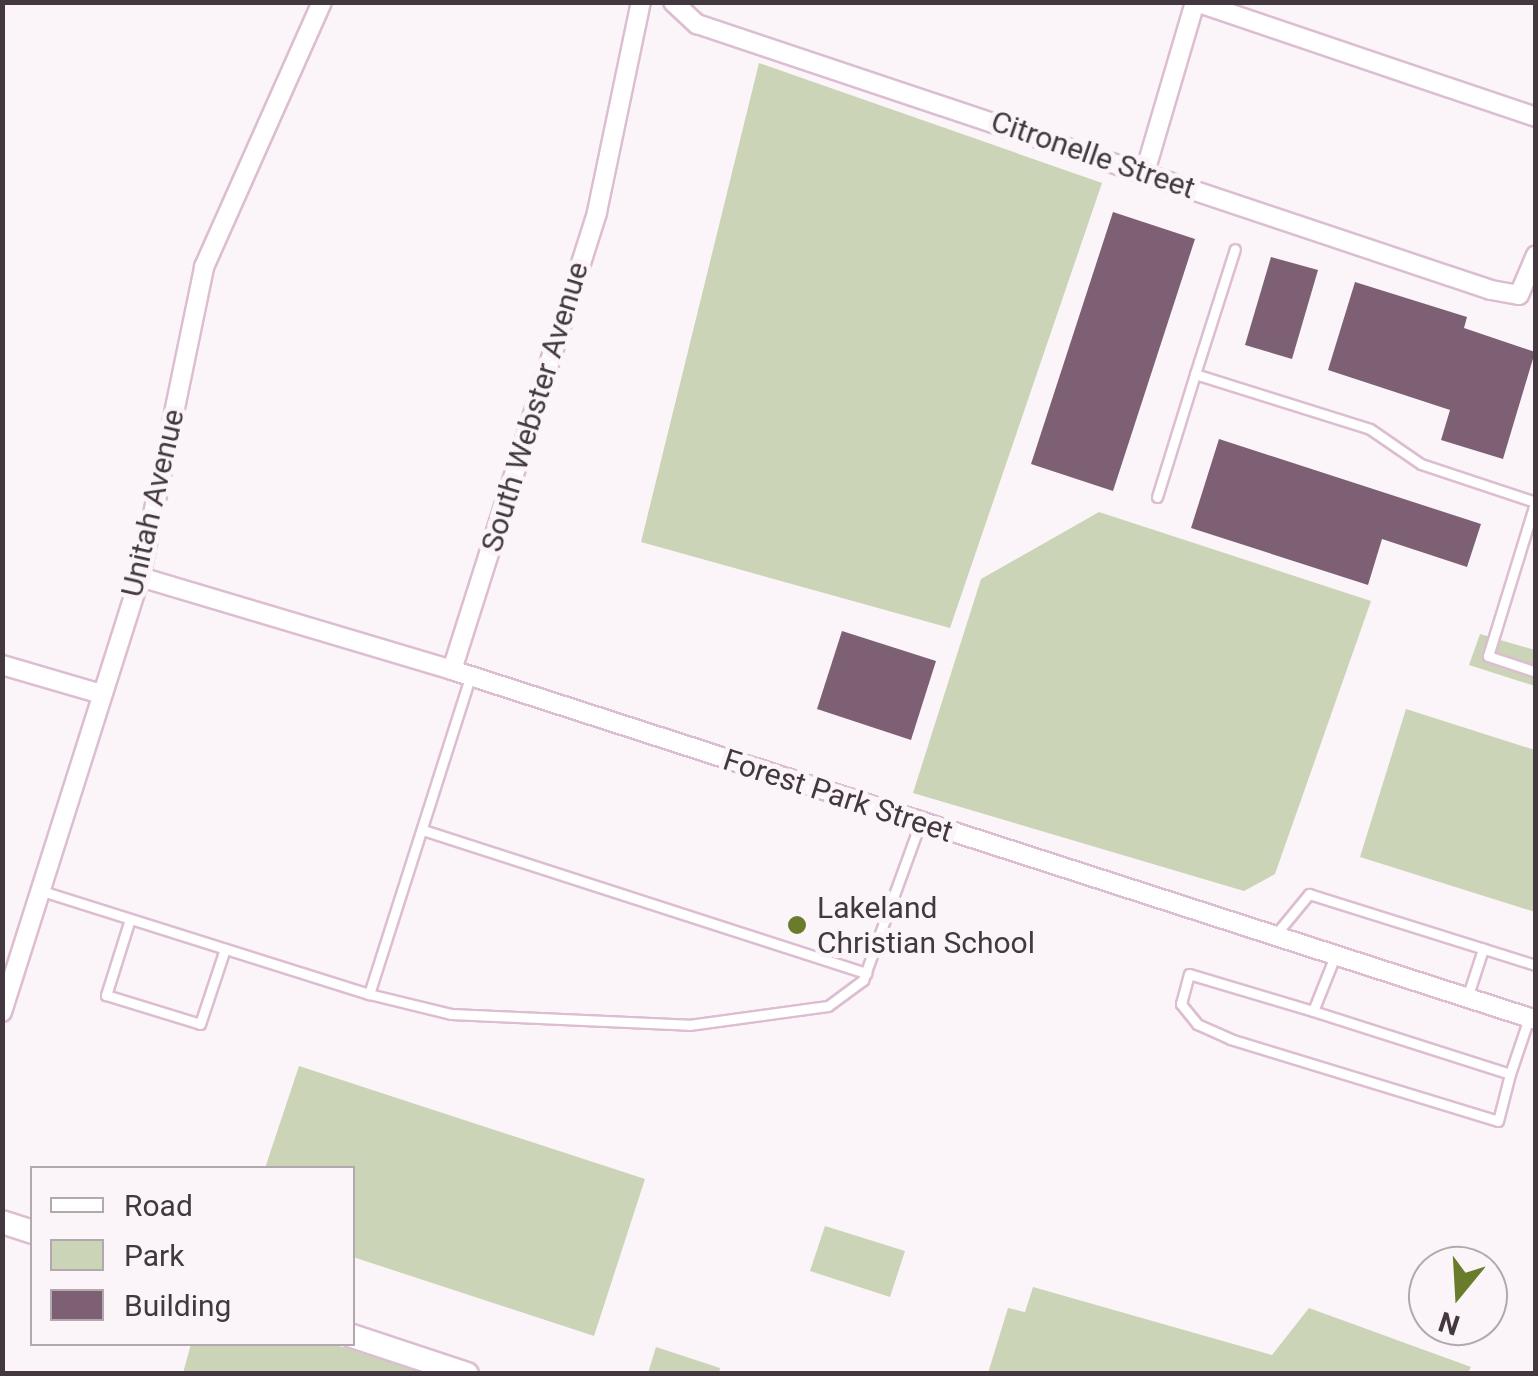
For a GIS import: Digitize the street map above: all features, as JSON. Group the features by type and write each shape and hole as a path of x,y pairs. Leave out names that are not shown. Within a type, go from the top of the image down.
{"street":[{"name":"Unitah Avenue","path":"2,1012 140,577 204,267 322,2"},
{"name":"South Webster Avenue","path":"461,673 614,143 641,2"},
{"path":"1145,172 1195,2 1536,117"},
{"name":"Citronelle Street","path":"674,5 697,24 1514,294 1536,255"},
{"name":"Forest Park Street","path":"140,577 461,673 1532,1019"},
{"path":"2,665 102,694"},
{"path":"4,1228 30,1232"},
{"path":"355,1337 467,1374"}],"lane":[{"path":"1157,498 1235,249"},
{"path":"1195,374 1370,429 1421,464 1535,501 1488,656 1536,672"},
{"path":"368,994 423,830 461,673"},
{"path":"39,890 368,994 508,1020 689,1025 828,1006 867,974 920,823"},
{"path":"423,830 867,974"},
{"path":"1275,936 1309,894 1536,965"},
{"path":"130,919 106,995 200,1024 225,949"},
{"path":"1467,998 1483,948"},
{"path":"1313,1011 1335,956"},
{"path":"1510,1074 1189,974 1181,1004 1196,1024 1230,1038 1498,1121 1510,1074 1532,1019"}],"green space":[{"path":"759,63 1102,183 950,628 641,542"},
{"path":"1099,512 1371,601 1275,874 1244,891 913,793 981,579"},
{"path":"1480,634 1535,650 1535,686 1469,665"},
{"path":"1406,709 1535,750 1535,912 1360,857"},
{"path":"299,1066 645,1179 594,1336 355,1258 355,1166 266,1166"},
{"path":"825,1226 905,1251 890,1297 810,1271"},
{"path":"1033,1287 1272,1355 1309,1308 1471,1367 1467,1374 988,1373 1008,1308 1025,1312"},
{"path":"190,1346 339,1346 425,1373 183,1373"},
{"path":"656,1347 720,1368 719,1373 648,1373"}],"building":[{"path":"1113,212 1195,239 1113,491 1031,464"},
{"path":"1271,257 1318,270 1292,359 1245,345"},
{"path":"1355,282 1467,317 1464,328 1535,352 1503,459 1441,440 1450,410 1328,370"},
{"path":"1219,439 1481,524 1467,567 1382,539 1368,585 1191,528"},
{"path":"842,631 936,661 911,740 817,709"}],"place":[{"name":"Lakeland Christian School","path":"797,925"}]}
